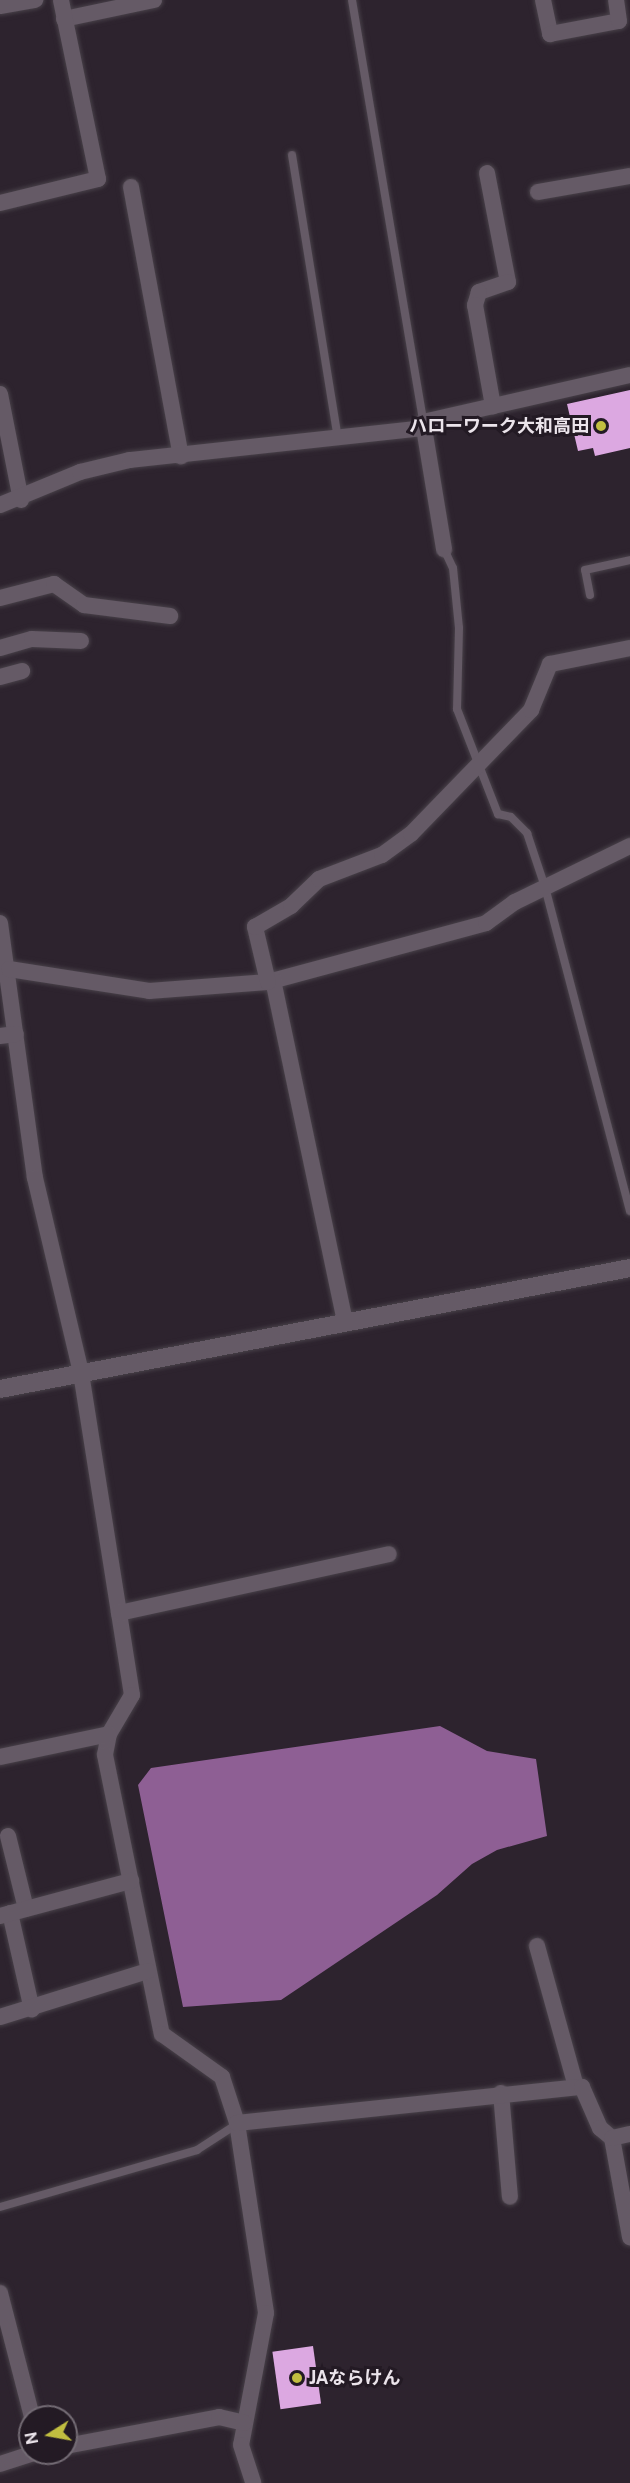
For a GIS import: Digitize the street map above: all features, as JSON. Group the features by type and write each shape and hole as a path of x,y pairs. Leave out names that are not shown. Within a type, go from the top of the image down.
{"street":[{"path":"0,6 35,0"},
{"path":"0,203 98,179 61,0"},
{"path":"64,19 154,0"},
{"path":"543,0 550,34 620,21 616,0"},
{"path":"487,173 508,282 479,292 475,305 493,406"},
{"path":"538,192 630,176"},
{"path":"131,187 181,456"},
{"path":"0,505 21,500 80,472 181,456 338,441 424,425 493,406 630,375"},
{"path":"0,394 21,500"},
{"path":"424,425 444,549"},
{"path":"0,598 54,584 84,605 170,616"},
{"path":"0,648 32,639 81,641"},
{"path":"345,1322 271,981 255,927 291,906 319,879 382,855 411,834 471,777 479,761 531,710 550,664 630,648"},
{"path":"0,677 22,671"},
{"path":"9,969 149,991 271,981 486,923 546,886 630,846"},
{"path":"0,923 9,969 8,1035 35,1178 81,1373 132,1695 110,1734 105,1755 162,2034 222,2077 237,2123 266,2313 241,2445 253,2483"},
{"path":"0,1389 630,1268"},
{"path":"119,1613 389,1554"},
{"path":"0,1756 110,1734"},
{"path":"9,1836 26,1909"},
{"path":"32,2010 5,1915 131,1881"},
{"path":"537,1946 576,2087"},
{"path":"0,2017 32,2010 148,1971"},
{"path":"237,2123 501,2093 582,2087 600,2128 612,2138 630,2237"},
{"path":"501,2093 510,2197"},
{"path":"612,2138 630,2134"},
{"path":"0,2293 29,2405"},
{"path":"78,2444 219,2417 244,2423"},
{"path":"0,2464 18,2458"}],"lane":[{"path":"352,0 424,425"},
{"path":"292,154 338,441"},
{"path":"444,549 453,568 459,628 457,709 498,814 511,817 527,833 546,886 630,1212"},
{"path":"590,595 585,570 630,560"},
{"path":"0,2207 197,2150 237,2123"}],"shaded area":[{"path":"440,1726 487,1751 536,1759 547,1836 497,1850 472,1864 437,1895 281,2000 183,2007 138,1785 151,1768"}],"building":[{"name":"ハローワーク大和高田","path":"630,390 630,448 595,456 593,448 578,451 567,404"},
{"name":"JAならけん","path":"313,2346 321,2403 280,2409 272,2352"}],"place":[{"name":"ハローワーク大和高田","path":"601,426"},
{"name":"JAならけん","path":"297,2378"}]}
